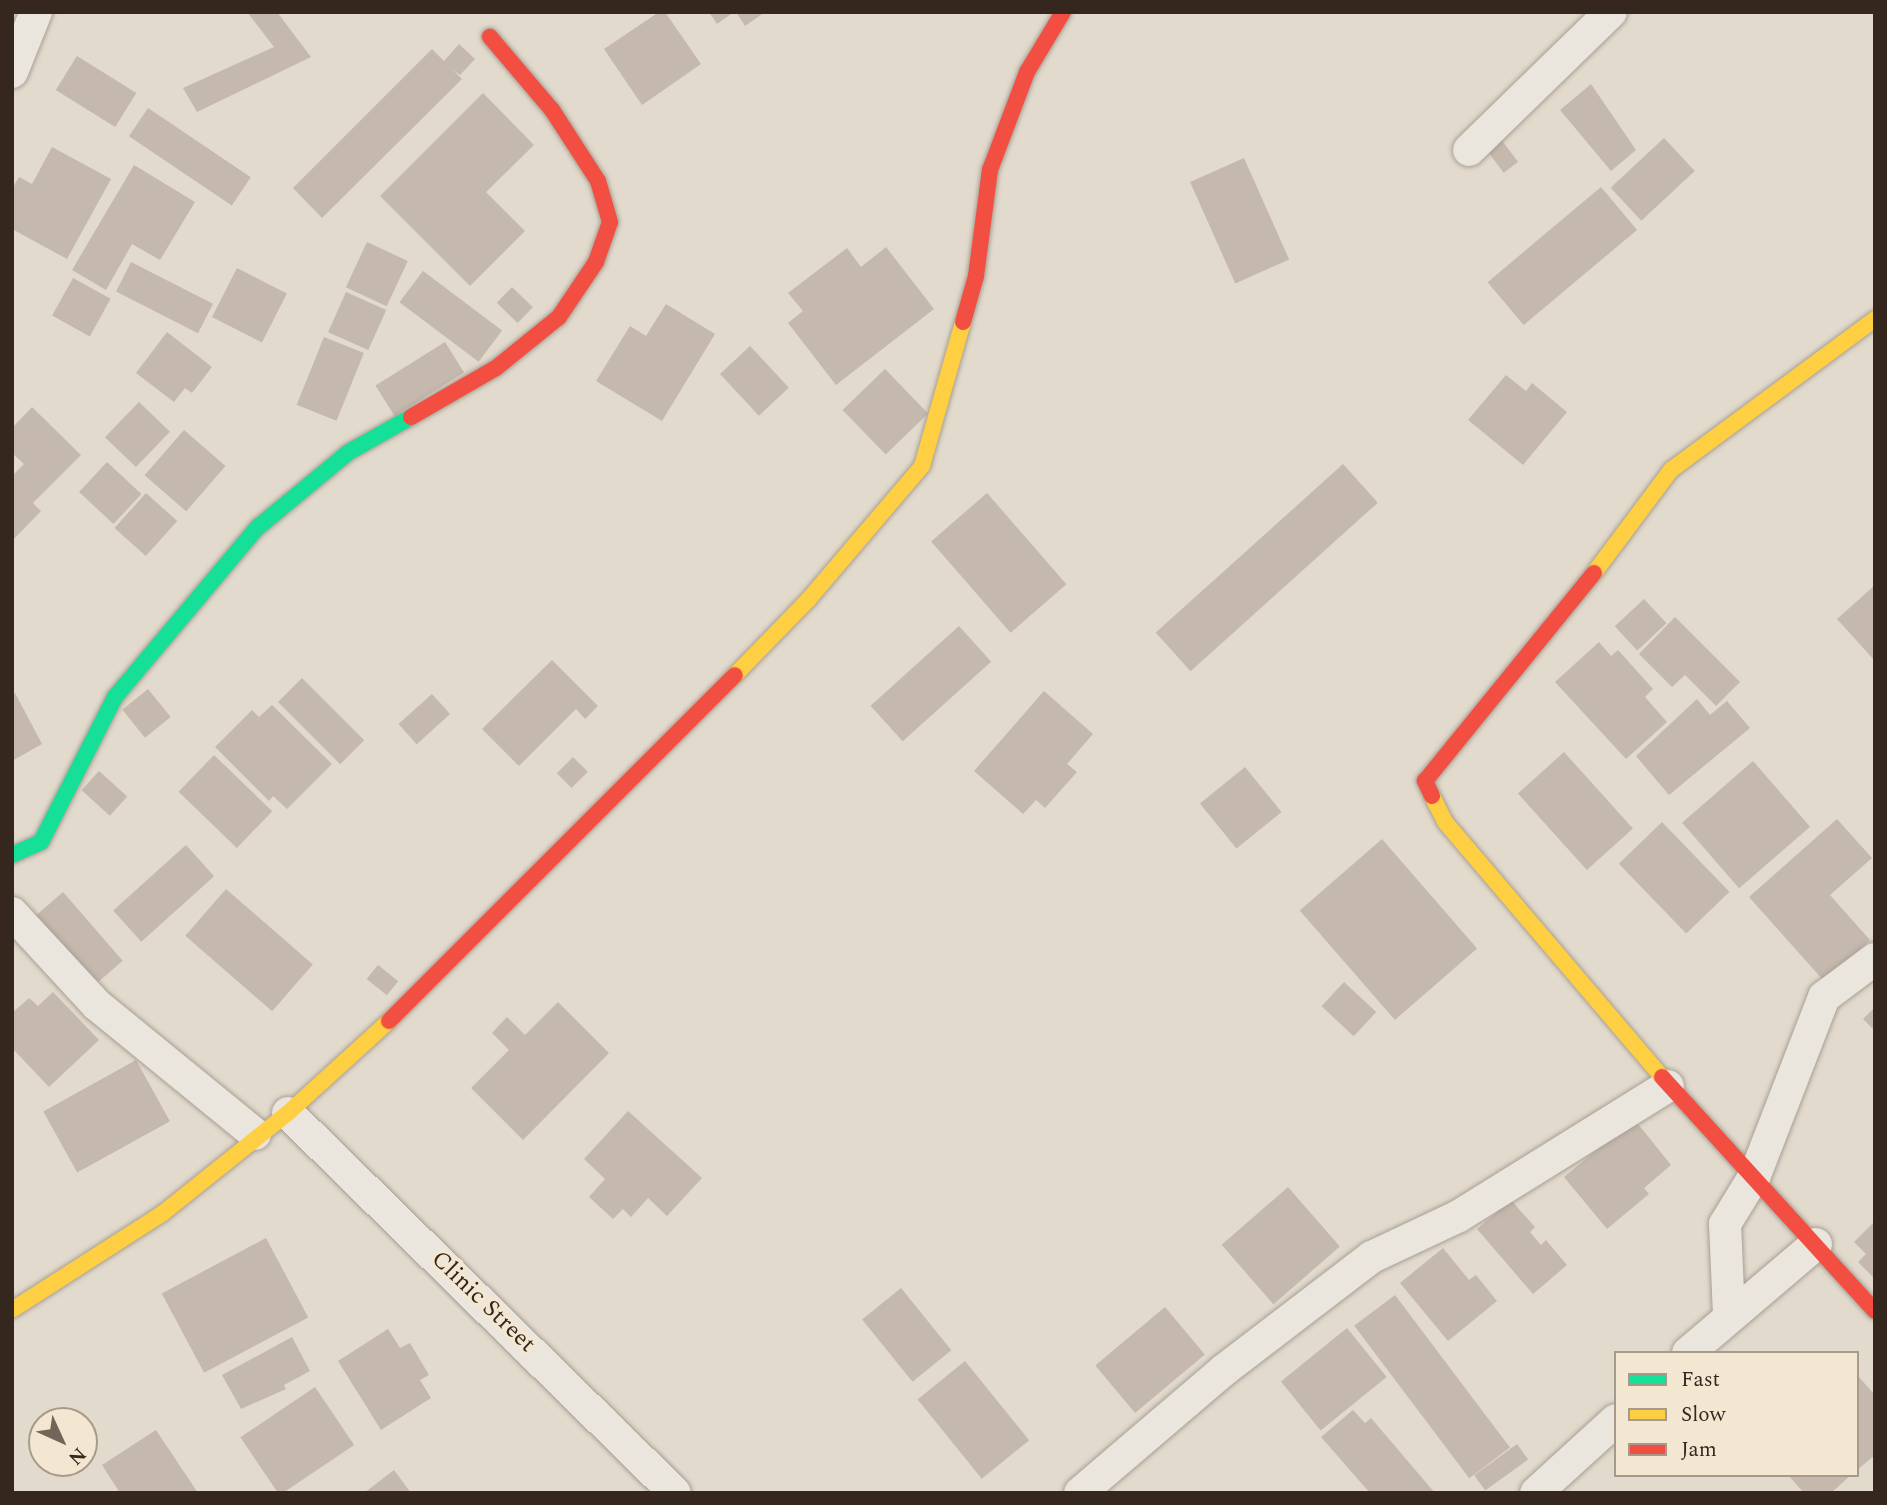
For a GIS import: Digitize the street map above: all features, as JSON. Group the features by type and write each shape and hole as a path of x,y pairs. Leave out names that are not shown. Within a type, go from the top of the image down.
{"street":[{"path":"12,72 36,12"},
{"path":"12,1310 163,1213 255,1134 288,1113 460,955 808,600 922,466 976,276 990,170 1027,72 1063,12"},
{"path":"1469,150 1611,12"},
{"path":"12,855 41,842 115,697 257,528 349,452 496,368 559,317 597,262 610,222 598,181 552,110 490,37"},
{"path":"1875,319 1671,470 1564,614 1425,781 1445,822 1668,1086 1755,1175 1875,1311"},
{"path":"12,913 97,1005 255,1134"},
{"path":"1729,1315 1725,1224 1755,1175 1824,997 1875,959"},
{"path":"1080,1493 1224,1370 1372,1257 1459,1216 1668,1086"},
{"name":"Clinic Street","path":"288,1113 675,1493"},
{"path":"1690,1351 1729,1315 1816,1244"},
{"path":"1536,1493 1614,1422"}],"building":[{"path":"247,12 277,12 311,57 197,112 183,88 274,47"},
{"path":"659,12 665,12 701,64 642,105 604,49"},
{"path":"709,12 734,12 717,24"},
{"path":"736,12 765,12 745,26"},
{"path":"459,44 475,59 460,75 453,70 462,79 322,218 293,188 432,49 444,61"},
{"path":"77,56 136,93 115,127 56,90"},
{"path":"1591,84 1636,150 1611,171 1560,110"},
{"path":"483,93 534,145 486,192 525,231 470,286 380,196"},
{"path":"148,108 251,177 232,206 129,136"},
{"path":"1497,134 1518,162 1504,173 1483,145"},
{"path":"1664,138 1695,171 1641,221 1611,188"},
{"path":"52,147 111,179 67,259 12,229 12,189 19,177 32,184"},
{"path":"1244,158 1289,259 1235,283 1190,182"},
{"path":"134,165 195,202 160,260 132,244 106,290 72,270"},
{"path":"1601,187 1637,230 1524,325 1488,282"},
{"path":"367,242 408,261 387,306 346,287"},
{"path":"886,247 934,309 836,385 788,323 803,311 788,293 847,248 861,267"},
{"path":"131,262 213,304 198,333 116,291"},
{"path":"237,268 287,293 262,342 212,317"},
{"path":"423,271 502,331 479,362 400,302"},
{"path":"73,278 111,299 90,336 52,316"},
{"path":"512,287 533,307 518,323 497,303"},
{"path":"346,292 386,310 368,350 328,332"},
{"path":"666,304 715,334 662,421 596,381 630,326 646,336"},
{"path":"167,332 212,367 192,393 185,388 174,402 136,373"},
{"path":"324,337 364,353 337,421 297,405"},
{"path":"445,342 464,373 395,416 375,385"},
{"path":"750,346 789,388 759,416 720,374"},
{"path":"885,369 928,414 886,455 843,410"},
{"path":"1506,375 1526,391 1532,383 1567,412 1523,465 1468,420"},
{"path":"139,402 170,432 136,467 105,437"},
{"path":"32,407 81,455 33,503 41,511 12,541 12,476 24,464 12,453 12,428"},
{"path":"184,430 226,466 186,511 145,475"},
{"path":"107,462 141,494 113,524 79,492"},
{"path":"1343,464 1378,503 1191,671 1156,633"},
{"path":"146,493 177,521 146,556 115,528"},
{"path":"987,493 1066,584 1011,633 931,542"},
{"path":"1875,585 1875,661 1837,619"},
{"path":"1644,599 1667,623 1637,650 1615,626"},
{"path":"1675,617 1740,682 1716,706 1685,675 1672,687 1639,654"},
{"path":"959,626 991,662 903,741 871,706"},
{"path":"1599,642 1611,656 1618,650 1653,689 1645,697 1667,722 1626,759 1555,682"},
{"path":"552,660 598,706 585,719 576,709 519,766 482,729"},
{"path":"302,678 364,740 340,764 278,702"},
{"path":"148,689 171,717 145,738 122,710"},
{"path":"1044,691 1093,734 1067,764 1077,772 1045,808 1036,800 1023,814 974,771"},
{"path":"15,693 42,744 12,761 12,695"},
{"path":"432,694 450,714 417,744 399,724"},
{"path":"1697,699 1710,715 1727,701 1750,728 1669,795 1636,756"},
{"path":"272,705 332,764 287,809 273,796 269,801 215,747 252,710 259,717"},
{"path":"1564,752 1633,829 1587,870 1518,793"},
{"path":"214,755 272,811 237,848 179,792"},
{"path":"573,757 588,772 572,788 557,773"},
{"path":"1753,761 1810,827 1739,888 1682,823"},
{"path":"1245,767 1282,812 1236,849 1200,804"},
{"path":"99,771 127,796 110,816 82,790"},
{"path":"1837,819 1872,858 1830,895 1870,940 1824,981 1749,897"},
{"path":"1662,822 1729,892 1686,933 1619,864"},
{"path":"1382,839 1477,948 1395,1020 1300,911"},
{"path":"186,845 214,876 141,942 113,911"},
{"path":"226,889 313,964 272,1011 185,936"},
{"path":"63,892 123,961 93,986 34,918"},
{"path":"378,965 398,981 387,995 367,979"},
{"path":"1344,982 1376,1012 1354,1036 1321,1006"},
{"path":"53,992 99,1040 49,1087 12,1048 12,1013 29,998 38,1006"},
{"path":"558,1002 609,1053 523,1140 471,1088 509,1050 492,1033 507,1017 525,1035"},
{"path":"1875,1007 1875,1031 1863,1019"},
{"path":"136,1060 170,1121 77,1173 43,1111"},
{"path":"628,1111 702,1178 667,1216 648,1198 631,1217 623,1209 613,1219 589,1197 605,1179 584,1159"},
{"path":"1634,1119 1671,1165 1644,1188 1649,1194 1607,1229 1564,1177"},
{"path":"1288,1187 1340,1247 1273,1304 1222,1245"},
{"path":"1511,1200 1535,1227 1530,1232 1541,1245 1546,1240 1567,1265 1533,1294 1477,1229"},
{"path":"1875,1221 1875,1279 1858,1262 1866,1254 1854,1242"},
{"path":"266,1238 308,1317 204,1373 162,1293"},
{"path":"1443,1248 1469,1280 1476,1275 1497,1301 1448,1341 1400,1283"},
{"path":"901,1288 951,1350 912,1382 862,1319"},
{"path":"1395,1295 1510,1448 1469,1478 1354,1326"},
{"path":"1165,1307 1205,1354 1135,1413 1095,1365"},
{"path":"1347,1328 1387,1377 1321,1430 1281,1381"},
{"path":"388,1329 400,1348 410,1343 429,1375 420,1380 431,1398 381,1430 338,1361"},
{"path":"292,1337 310,1371 284,1385 286,1389 241,1409 222,1375"},
{"path":"965,1361 1029,1440 982,1479 918,1399"},
{"path":"1859,1377 1875,1395 1875,1455 1859,1468"},
{"path":"315,1387 354,1445 283,1493 278,1493 240,1437"},
{"path":"1353,1410 1365,1423 1371,1418 1435,1493 1370,1493 1321,1437"},
{"path":"156,1430 198,1493 120,1493 102,1465"},
{"path":"1517,1444 1528,1459 1485,1491 1474,1475"},
{"path":"394,1470 411,1493 364,1493"},
{"path":"1790,1477 1849,1477 1831,1493 1804,1493"}],"traffic: fast":[{"path":"12,855 41,842 115,697 257,528 349,452 411,417"}],"traffic: slow":[{"path":"1594,573 1671,470 1875,319"},
{"path":"735,675 808,600 922,466 963,322"},
{"path":"1432,796 1445,822 1662,1077"},
{"path":"12,1310 163,1213 288,1113 389,1021"}],"traffic: jam":[{"path":"963,322 976,276 990,170 1027,72 1063,12"},
{"path":"411,417 496,368 559,317 596,262 610,222 598,181 552,110 490,37"},
{"path":"1432,796 1425,781 1594,573"},
{"path":"389,1021 735,675"},
{"path":"1662,1077 1875,1311"}]}
